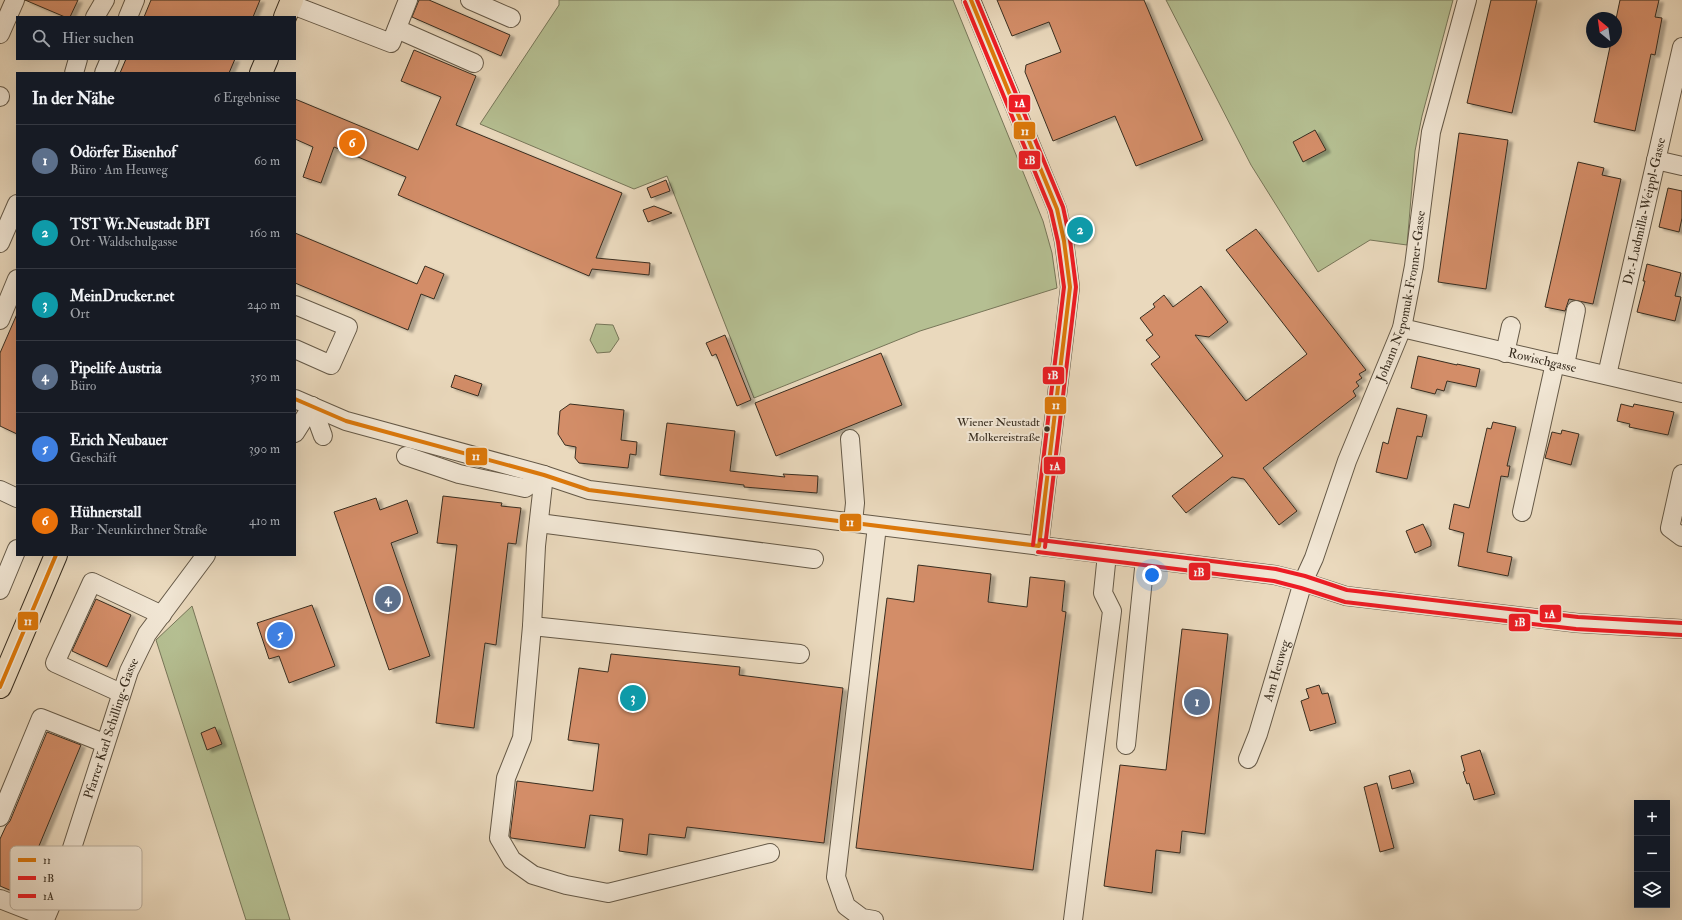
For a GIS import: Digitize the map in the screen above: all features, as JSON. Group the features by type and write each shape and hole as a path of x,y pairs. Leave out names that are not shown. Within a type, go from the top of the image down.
{"main road":[{"path":"260,72 266,60"},
{"path":"0,687 56,556"}],"street":[{"path":"0,34 15,0"},
{"path":"96,16 105,0"},
{"path":"128,16 135,0"},
{"path":"289,7 391,43 408,0"},
{"path":"470,0 511,18"},
{"path":"971,0 1057,209 1064,240 1070,287 1039,546"},
{"name":"Johann Nepomuk-Fronner-Gasse","path":"1303,582 1314,558 1347,461 1402,328 1414,266 1431,132 1467,0"},
{"path":"397,29 474,62"},
{"name":"Dr.-Ludmilla-Weippl-Gasse","path":"1607,375 1682,47"},
{"path":"74,72 78,60"},
{"path":"104,72 110,60"},
{"path":"1656,160 1682,166"},
{"path":"0,243 16,206"},
{"path":"0,320 16,281"},
{"path":"296,305 348,327 331,365 296,349"},
{"path":"1522,512 1560,364 1576,310"},
{"path":"1505,352 1511,326"},
{"name":"Rowischgasse","path":"1402,328 1682,393"},
{"path":"296,399 346,421 544,475 589,490 1275,575 1303,582 1346,596 1577,623 1682,629"},
{"path":"296,430 312,406"},
{"path":"312,406 323,436"},
{"path":"398,435 405,461 525,488 544,475"},
{"path":"850,439 856,503 853,522"},
{"path":"1676,533 1682,474"},
{"path":"544,475 522,738 506,778 499,838 512,860 533,875 566,885 608,893 770,852"},
{"path":"0,490 16,498"},
{"path":"539,523 814,559"},
{"path":"874,920 862,918 846,906 836,877 877,526"},
{"path":"0,590 16,551"},
{"path":"1073,920 1112,611 1103,593 1107,554"},
{"name":"Pfarrer Karl Schilling-Gasse","path":"72,846 104,743 129,670 147,634 205,556"},
{"path":"1126,744 1145,559"},
{"path":"121,693 55,663 92,582 162,615"},
{"name":"Am Heuweg","path":"1248,759 1258,734 1303,582"},
{"path":"532,626 800,654"},
{"path":"0,817 41,718 104,743"},
{"path":"0,900 10,907"},
{"name":"Pfarrer Karl Schilling-Gasse","path":"19,914 46,917 49,910"}],"green space":[{"path":"559,0 953,0 1043,221 1052,253 1057,288 920,331 754,398 667,176 634,189 480,124 559,5"},
{"path":"1166,0 1453,0 1422,116 1415,151 1407,245 1370,240 1318,272 1251,165"},
{"path":"596,324 613,325 619,339 610,352 597,353 590,340"},
{"path":"192,606 290,920 246,920 156,640"}],"building":[{"path":"25,0 78,0 70,16 63,16"},
{"path":"151,0 260,0 253,16 144,16"},
{"path":"419,0 429,0 510,35 501,56 412,17"},
{"path":"997,0 1144,0 1203,140 1136,166 1115,116 1053,141 1025,72 1026,65 1061,52 1049,22 1012,36"},
{"path":"1491,0 1537,0 1512,113 1467,103"},
{"path":"1620,0 1659,0 1655,17 1662,18 1655,55 1651,54 1635,131 1594,122 1610,48 1622,48 1622,12 1617,12"},
{"path":"414,50 476,76 456,125 622,193 596,258 650,263 649,275 592,269 589,276 398,195 406,177 334,147 321,183 303,177 313,147 296,139 296,99 418,150 441,97 401,81"},
{"path":"126,60 235,60 229,72 120,72"},
{"path":"1315,130 1326,150 1303,162 1293,142"},
{"path":"1459,133 1508,140 1486,289 1438,282"},
{"path":"1578,162 1604,168 1602,175 1621,179 1593,304 1569,299 1565,311 1545,307"},
{"path":"666,180 670,191 651,198 647,188"},
{"path":"1668,188 1682,191 1682,218 1679,232 1659,227"},
{"path":"654,206 672,213 648,222 643,210"},
{"path":"1083,221 1088,232 1078,238 1072,227"},
{"path":"1256,229 1366,370 1359,374 1362,378 1356,382 1359,386 1353,391 1356,396 1263,468 1297,511 1279,525 1244,479 1232,477 1186,513 1172,496 1223,456 1151,364 1160,357 1146,340 1153,335 1140,318 1155,307 1153,304 1164,295 1173,307 1201,286 1228,322 1209,337 1195,335 1246,401 1307,354 1226,250"},
{"path":"296,233 417,284 425,266 444,274 434,299 421,294 408,330 296,283"},
{"path":"1647,264 1681,273 1675,296 1681,297 1675,321 1637,312 1645,281 1643,281"},
{"path":"16,316 16,434 0,426 0,353"},
{"path":"725,335 751,400 737,406 716,354 712,356 706,343"},
{"path":"881,353 902,405 776,456 755,403"},
{"path":"1418,356 1480,369 1476,387 1447,381 1444,391 1437,389 1435,394 1411,388"},
{"path":"455,375 482,384 478,396 451,387"},
{"path":"570,404 624,410 621,440 637,442 636,455 630,454 628,468 579,463 575,458 576,447 565,445 558,434 560,411"},
{"path":"1621,404 1633,407 1634,404 1674,412 1668,435 1629,427 1630,424 1617,421"},
{"path":"1397,408 1427,415 1422,437 1417,436 1407,479 1376,472 1383,442 1388,444"},
{"path":"1493,422 1516,427 1507,466 1510,466 1508,477 1501,476 1487,552 1512,557 1508,576 1458,566 1464,533 1449,529 1454,504 1469,508 1487,428 1491,429"},
{"path":"667,423 735,431 730,471 785,477 783,474 818,476 817,493 744,487 744,485 660,475"},
{"path":"1562,430 1579,434 1571,465 1545,458 1552,432 1561,434"},
{"path":"443,496 502,503 501,506 521,508 516,544 508,543 496,645 485,643 474,728 436,723 457,545 437,543"},
{"path":"376,498 380,510 407,500 418,533 391,543 430,656 389,670 334,512"},
{"path":"1423,524 1431,541 1431,546 1415,553 1406,531"},
{"path":"918,565 991,574 988,602 1027,607 1030,577 1065,581 1062,611 1066,612 1033,870 856,848 887,598 914,602"},
{"path":"96,599 131,615 107,667 72,651"},
{"path":"312,605 335,666 289,683 279,656 269,659 257,623"},
{"path":"1182,629 1228,634 1205,834 1182,831 1180,853 1156,850 1152,893 1104,886 1120,765 1166,770"},
{"path":"611,654 740,667 739,675 843,688 824,843 687,827 685,838 649,834 647,855 619,851 623,819 590,815 585,848 511,838 510,836 517,781 593,791 599,744 568,740 579,668 608,672"},
{"path":"1319,685 1322,694 1328,693 1336,723 1310,731 1301,701 1309,698 1306,689"},
{"path":"215,727 222,744 207,750 201,733"},
{"path":"47,732 81,745 39,846 10,846 10,890 0,886 0,839 10,821"},
{"path":"1480,750 1495,794 1474,800 1469,783 1467,784 1463,772 1465,771 1461,756"},
{"path":"1410,770 1414,783 1392,789 1389,776"},
{"path":"1377,783 1394,848 1380,852 1364,787"}],"transit line":[{"name":"11","path":"971,0 1057,209 1064,241 1070,287 1039,546"},
{"name":"1A","path":"977,0 1063,207 1070,240 1076,287 1045,547"},
{"name":"1B","path":"965,2 1051,211 1058,242 1064,287 1033,545"},
{"name":"11","path":"296,399 346,421 544,475 589,490 1039,546"},
{"name":"1A","path":"1040,540 1276,569 1305,576 1347,590 1578,617 1682,623"},
{"name":"1B","path":"1038,552 1274,581 1345,602 1576,629 1682,635"},
{"name":"11","path":"0,687 56,556"}],"place":[{"name":"Hühnerstall","path":"352,143"},
{"name":"TST Wr.Neustadt BFI","path":"1080,230"},
{"name":"Wiener Neustadt Molkereistraße","path":"1047,429"},
{"name":"Pipelife Austria","path":"388,599"},
{"name":"Erich Neubauer","path":"280,635"},
{"name":"MeinDrucker.net","path":"633,698"},
{"name":"Odörfer Eisenhof","path":"1197,702"}]}
